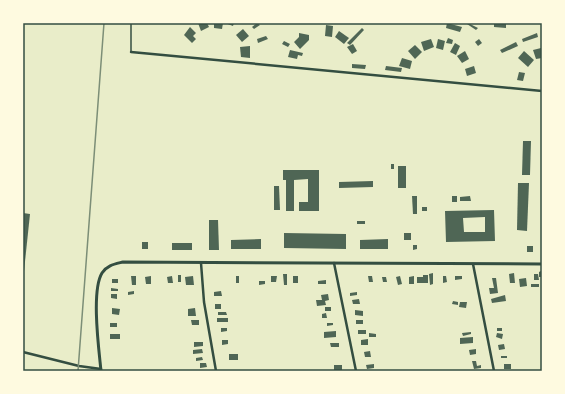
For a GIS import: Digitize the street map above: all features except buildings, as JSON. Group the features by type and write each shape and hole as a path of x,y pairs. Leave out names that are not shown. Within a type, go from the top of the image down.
{"street":[{"path":"131,52 292,68 314,68 542,91"},
{"path":"23,352 78,366 101,370 97,333 99,283 102,273 108,267 123,262 542,264"},
{"path":"201,263 204,302 216,371"},
{"path":"334,263 356,371"},
{"path":"474,264 494,371"}],"lane":[{"path":"131,23 131,52"}],"railway":[{"path":"78,371 104,23"}]}
